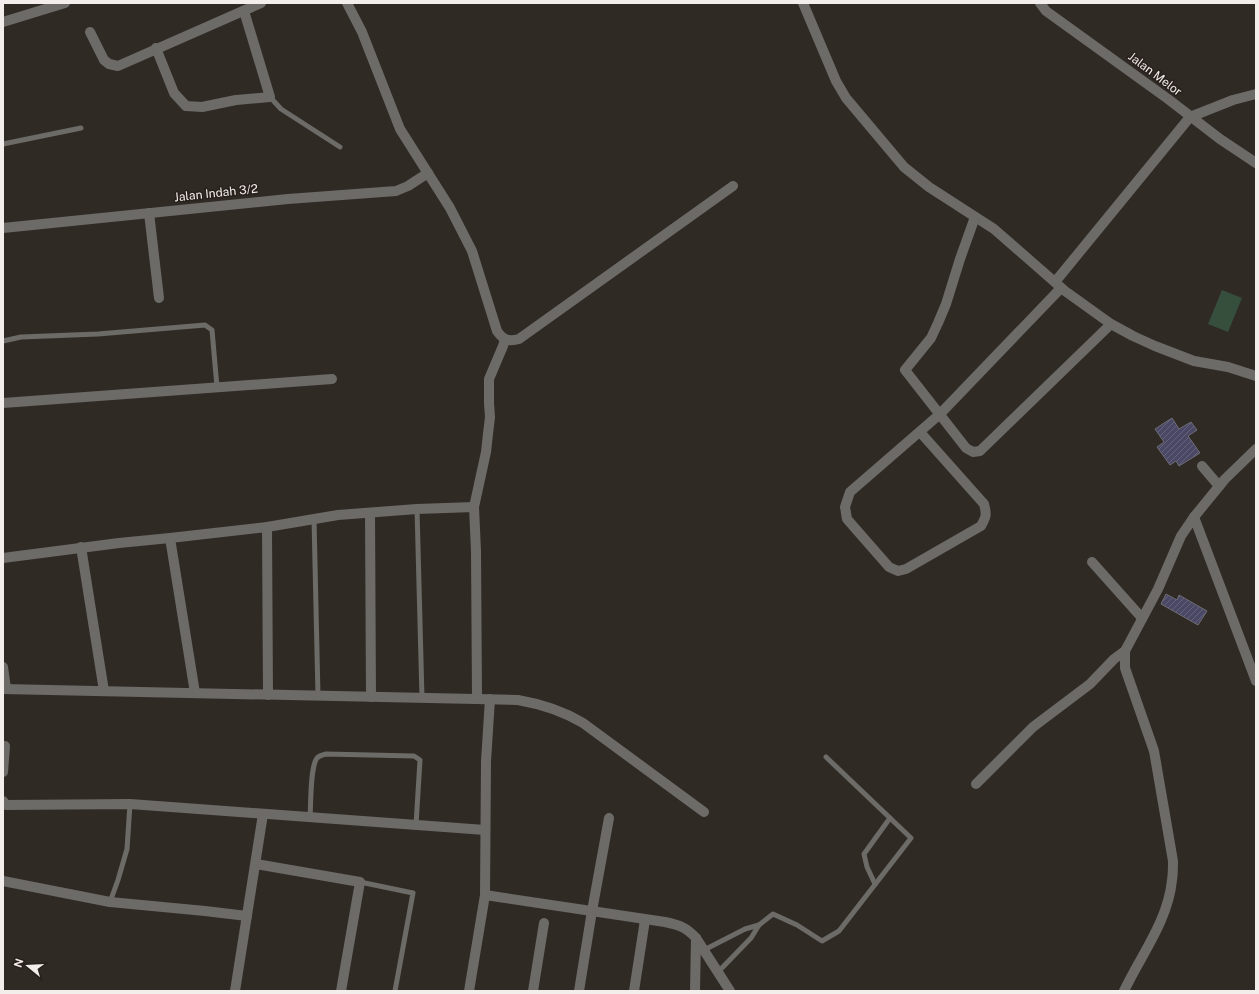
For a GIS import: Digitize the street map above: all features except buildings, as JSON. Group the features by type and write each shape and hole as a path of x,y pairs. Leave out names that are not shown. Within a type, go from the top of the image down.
{"street":[{"path":"3,22 65,3"},
{"path":"90,32 104,60 109,64 118,66 261,3"},
{"path":"347,3 362,32 400,130 450,208 472,251 497,331 504,339 519,339 733,186"},
{"path":"803,3 836,81 846,98 904,167 929,187 994,229 1058,285 1112,324 1150,344 1188,358 1228,367 1256,376"},
{"name":"Jalan Melor","path":"1040,3 1046,11 1168,99 1220,139 1256,163"},
{"path":"156,48 174,93 186,106 202,107 236,100 270,97 244,11"},
{"path":"920,432 984,504 986,518 981,526 898,571 889,567 847,519 845,507 850,492 940,414 1058,285 1190,116 1233,100 1256,94"},
{"name":"Jalan Indah 3/2","path":"3,228 288,199 396,191 408,186 428,173"},
{"path":"148,213 159,298"},
{"path":"975,217 946,304 938,323 931,338 905,370 966,448 973,452 980,451 1112,324"},
{"path":"477,699 476,551 474,507 486,452 490,417 488,397 489,379 503,346 504,339"},
{"path":"3,403 332,379"},
{"path":"976,784 1033,727 1090,684 1114,659 1125,651 1158,589 1181,536 1194,517 1225,479 1256,449"},
{"path":"1202,466 1219,486"},
{"path":"3,558 81,547 267,527 338,515 417,509 474,507"},
{"path":"370,513 370,697"},
{"path":"1194,517 1256,681"},
{"path":"267,527 268,695"},
{"path":"170,538 195,693"},
{"path":"81,547 104,691"},
{"path":"1092,562 1142,618"},
{"path":"1124,991 1164,913 1172,880 1173,861 1154,751 1125,668 1125,651"},
{"path":"3,667 4,689 490,699 534,702 572,716 583,723 704,812"},
{"path":"469,991 485,894 486,761 490,699"},
{"path":"3,772 5,746"},
{"path":"3,801 6,805 130,804 485,830"},
{"path":"235,991 264,814"},
{"path":"579,991 609,818"},
{"path":"256,864 360,882 341,991"},
{"path":"3,881 110,902 248,916"},
{"path":"485,894 665,922 683,927 690,931 696,938 730,991"},
{"path":"634,991 645,920"},
{"path":"533,991 544,922"},
{"path":"695,991 696,938"}],"lane":[{"path":"270,97 281,109 340,147"},
{"path":"3,144 81,128"},
{"path":"3,341 21,337 98,334 205,325 212,330 217,388"},
{"path":"417,509 422,698"},
{"path":"314,519 318,696"},
{"path":"310,818 313,770 317,758 321,755 414,756 420,760 416,825"},
{"path":"704,950 745,929 758,925 773,914 797,925 822,941 839,931 911,838 826,757"},
{"path":"110,902 127,849 130,804"},
{"path":"875,884 867,867 864,854 890,818"},
{"path":"360,882 413,893 395,991"},
{"path":"718,972 751,938 758,925"}],"green space":[{"path":"1222,290 1242,298 1228,332 1208,324"}]}
